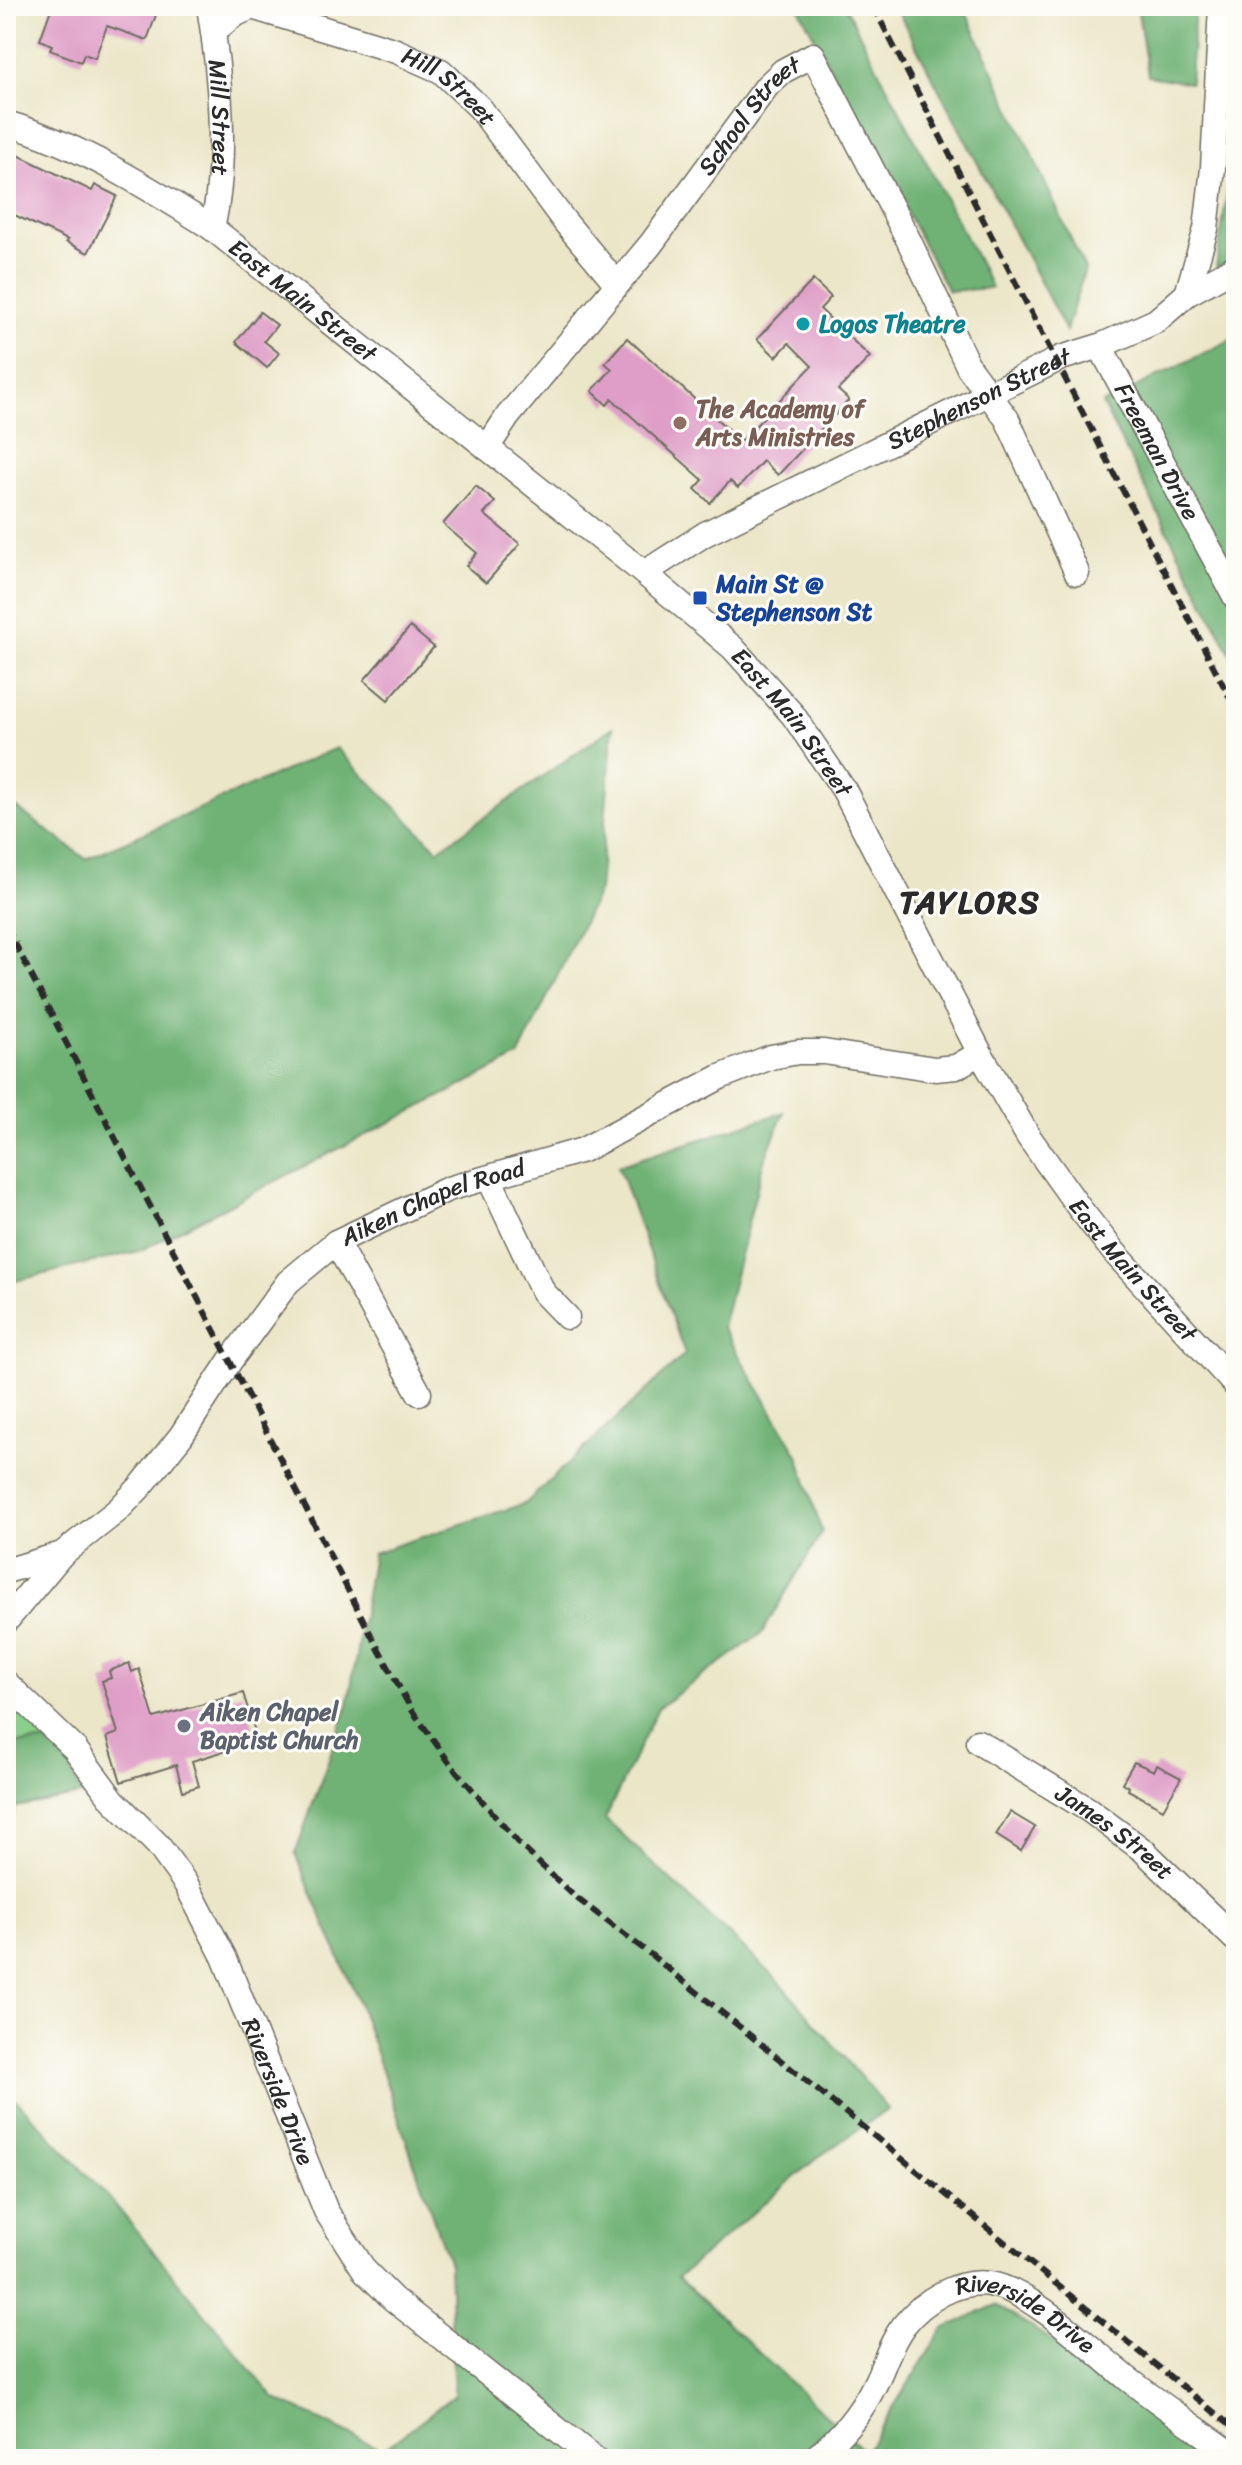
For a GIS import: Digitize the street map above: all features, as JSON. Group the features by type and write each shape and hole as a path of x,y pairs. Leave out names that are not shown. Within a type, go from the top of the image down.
{"street":[{"name":"Mill Street","path":"209,6 220,129 219,201 212,228"},
{"path":"1187,294 1206,229 1213,168 1221,6"},
{"name":"Hill Street","path":"213,32 241,11 252,7 396,51 441,71 480,108 565,222 617,284"},
{"name":"School Street","path":"487,448 508,416 651,244 767,86 783,71 813,55 908,239 969,368 988,393"},
{"name":"East Main Street","path":"6,123 96,160 212,228 644,573 733,648 793,715 844,790 980,1053 1028,1136 1080,1209 1151,1294 1236,1386"},
{"name":"Stephenson Street","path":"644,573 705,534 988,393 1061,358 1100,346 1156,321 1187,294 1236,267"},
{"name":"Freeman Drive","path":"1100,346 1236,598"},
{"path":"988,393 1007,419 1077,573"},
{"name":"Aiken Chapel Road","path":"6,1571 62,1554 118,1510 149,1478 288,1282 336,1242 448,1189 583,1150 720,1077 771,1057 798,1052 824,1052 935,1069 956,1067 980,1053"},
{"path":"489,1178 543,1292 567,1317"},
{"path":"336,1242 419,1393"},
{"path":"6,1621 62,1554"},
{"name":"Riverside Drive","path":"6,1683 75,1749 113,1800 158,1845 186,1884 224,1957 326,2211 365,2271 393,2299 595,2459"},
{"name":"James Street","path":"978,1742 1089,1810 1144,1851 1236,1940"},
{"name":"Riverside Drive","path":"814,2459 837,2440 856,2417 876,2384 891,2345 905,2324 932,2299 955,2289 985,2283 1013,2291 1051,2317 1130,2381 1236,2457"}],"green space":[{"path":"798,6 845,6 992,288 948,291"},
{"path":"895,6 963,6 1085,269 1066,331"},
{"path":"1137,6 1195,6 1190,83 1148,76"},
{"path":"1236,132 1236,258 1216,268"},
{"path":"1236,337 1236,664 1102,404"},
{"path":"613,727 599,890 518,1057 139,1251 11,1282 6,1279 6,800 86,859 336,748 438,850"},
{"path":"784,1112 763,1164 722,1327 798,1455 822,1532 762,1633 658,1708 605,1819 781,1983 888,2109 817,2158 678,2277 865,2452 943,2329 996,2305 1066,2349 1200,2459 10,2459 6,2446 6,2089 112,2201 274,2398 383,2450 454,2395 449,2264 358,2001 295,1854 348,1705 373,1553 526,1503 685,1354 618,1166"},
{"path":"6,1694 59,1741 6,1744"},
{"path":"59,1741 82,1795 16,1807 6,1835 6,1744"}],"building":[{"path":"52,6 140,6 157,12 147,40 107,26 95,58 84,54 81,62 50,50 52,45 40,40"},
{"path":"16,154 92,191 95,185 117,196 88,253 66,242 68,240 6,211 6,174"},
{"path":"813,280 831,297 820,309 870,357 838,390 849,400 778,475 763,461 738,488 730,481 710,503 695,489 703,480 612,399 607,405 592,391 612,369 605,363 627,338 741,441 812,366 789,343 776,357 757,339"},
{"path":"260,312 277,325 264,341 279,353 267,368 236,342"},
{"path":"476,486 495,502 484,514 520,544 486,583 466,566 477,553 443,524"},
{"path":"410,627 434,647 388,700 364,680"},
{"name":"Aiken Chapel Baptist Church","path":"129,1663 132,1672 139,1669 154,1718 243,1693 258,1741 192,1761 199,1786 183,1791 176,1765 121,1782 107,1737 118,1733 102,1681 111,1678 109,1671"},
{"path":"1134,1762 1154,1771 1157,1765 1181,1778 1163,1809 1128,1790 1129,1787 1122,1783"},
{"path":"1010,1812 1035,1827 1021,1851 996,1835"}],"railway":[{"path":"873,6 1236,710"},
{"path":"6,926 368,1629 411,1709 452,1766 519,1844 574,1896 650,1954 1236,2430"}],"place":[{"name":"Logos Theatre","path":"803,324"},
{"name":"The Academy of Arts Ministries","path":"680,423"},
{"name":"Main St @ Stephenson St","path":"700,598"},
{"name":"Aiken Chapel Baptist Church","path":"184,1726"}],"district":[{"name":"TAYLORS","path":"970,902"}]}
